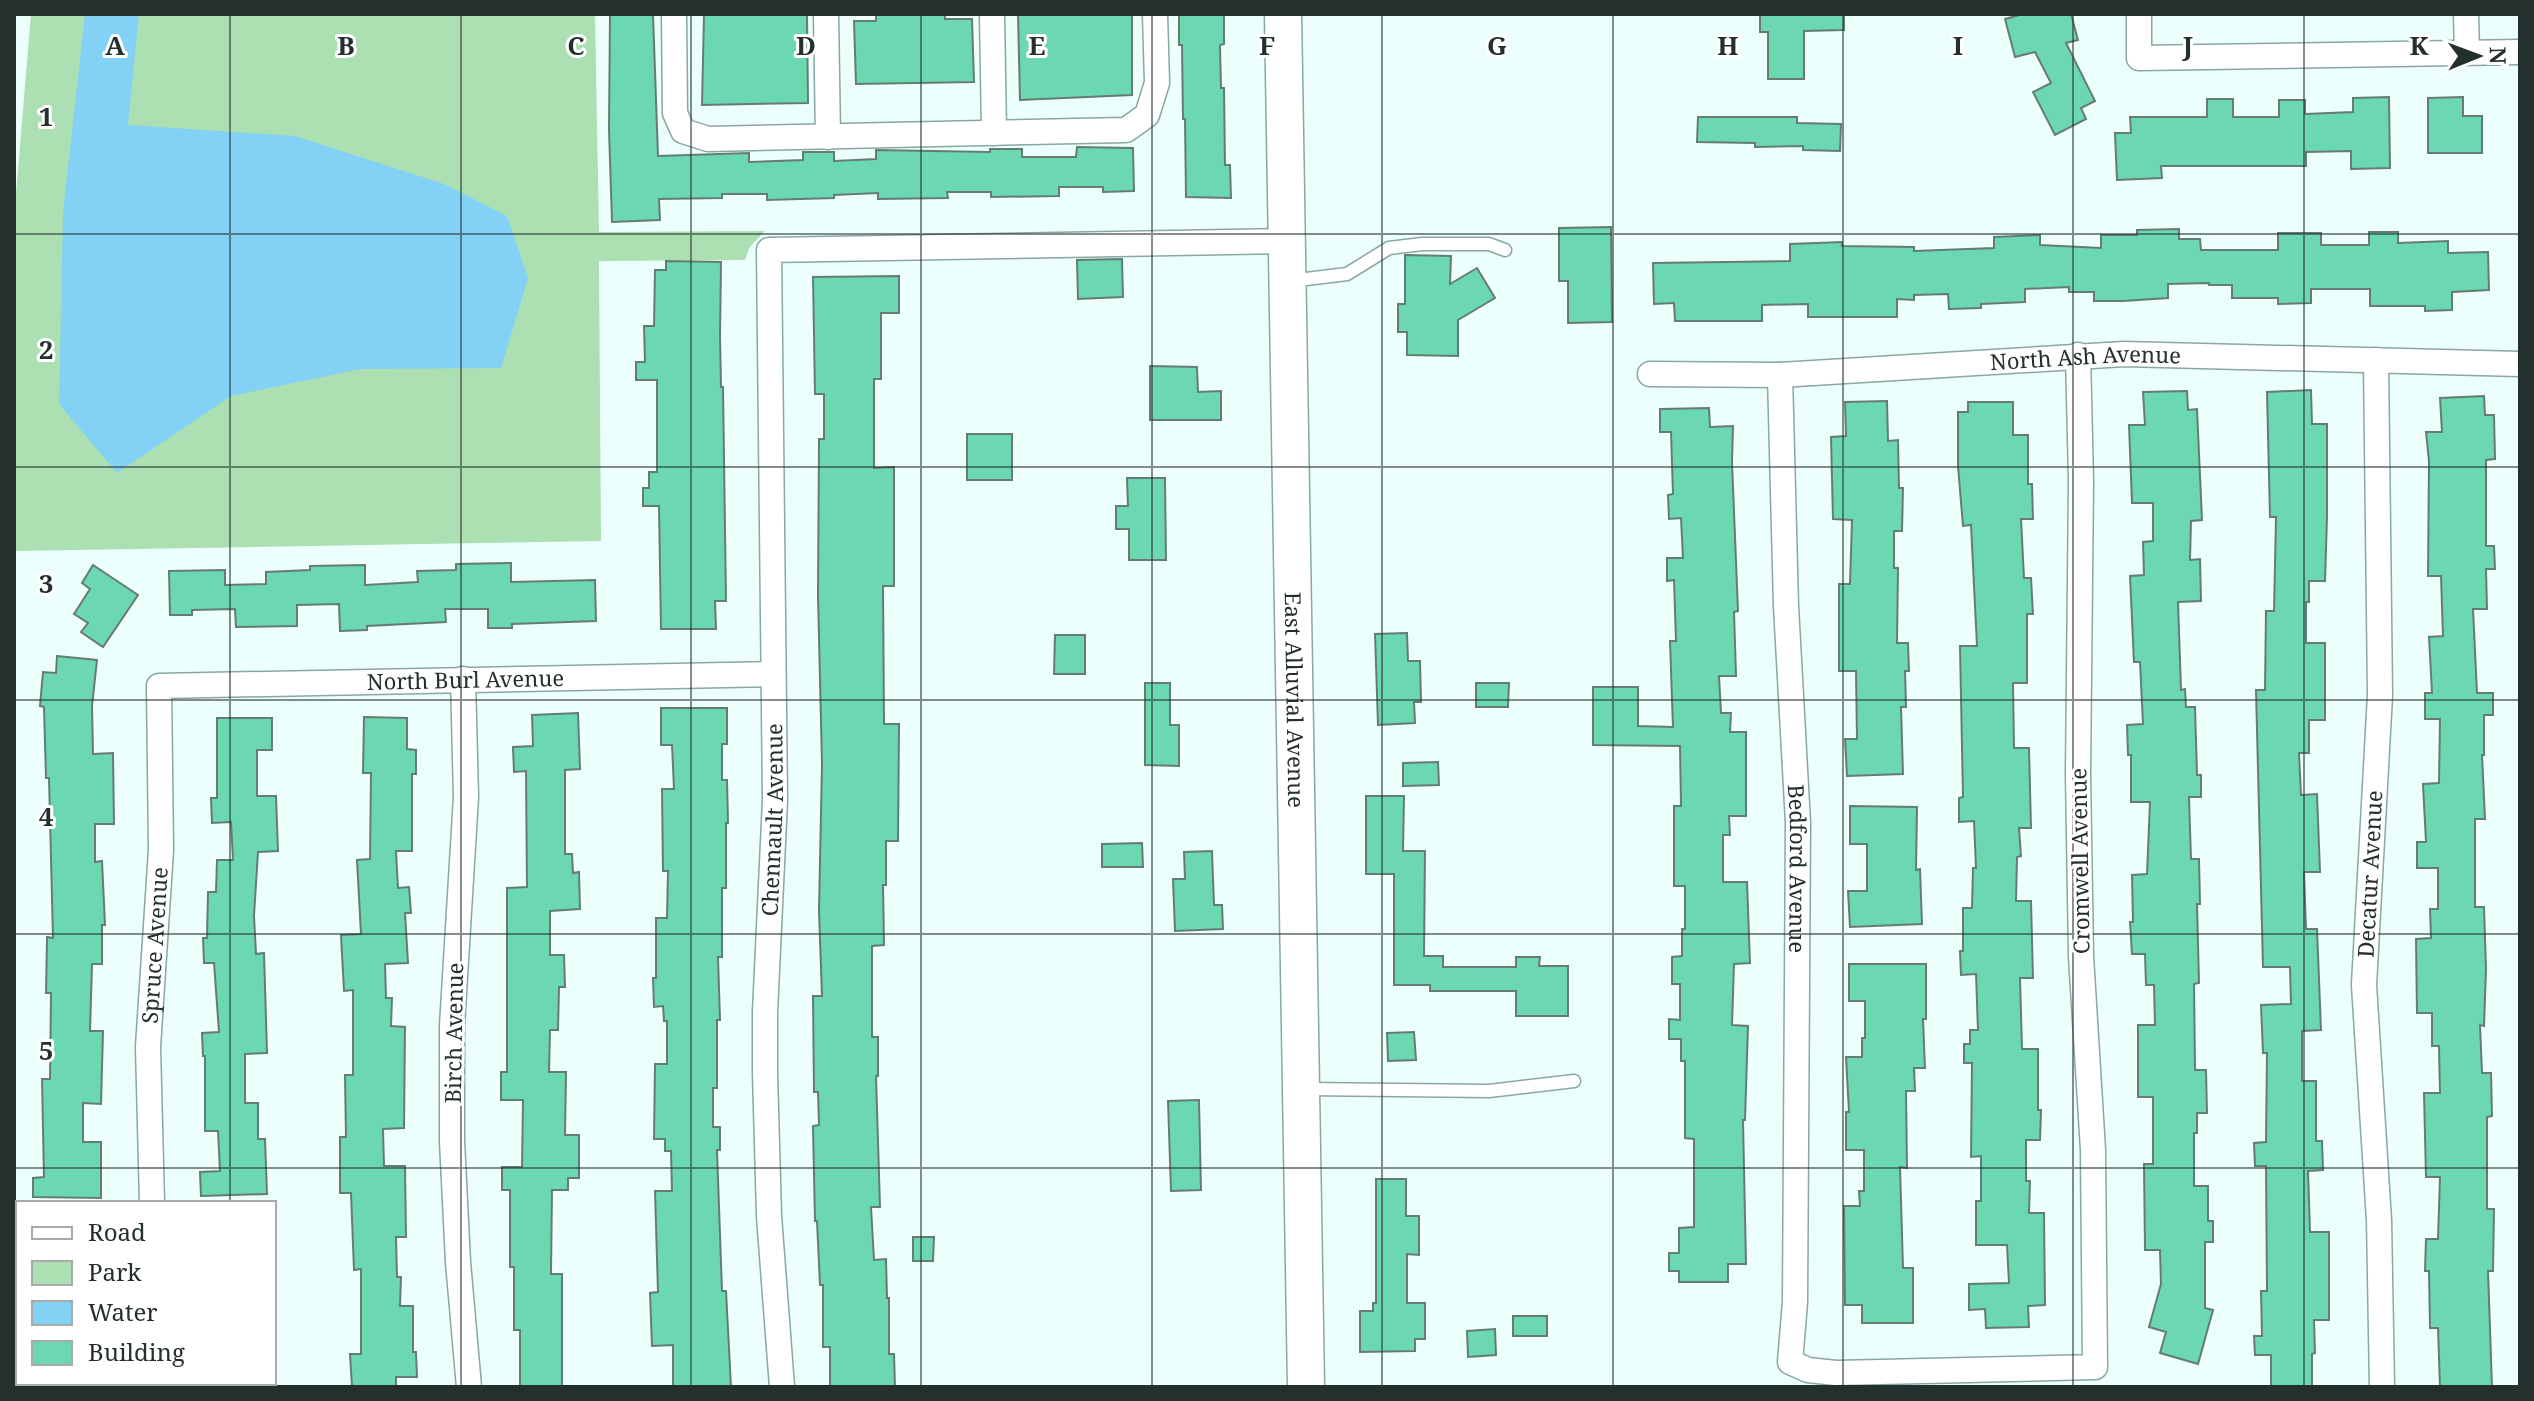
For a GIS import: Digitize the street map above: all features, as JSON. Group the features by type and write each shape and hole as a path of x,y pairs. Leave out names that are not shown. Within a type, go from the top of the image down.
{"street":[{"path":"674,14 675,113 683,131 708,139 1126,130 1147,115 1157,83 1155,14"},
{"path":"826,14 828,137"},
{"path":"992,14 994,133"},
{"name":"East Alluvial Avenue","path":"1283,14 1306,1387"},
{"path":"2139,14 2139,58 2520,52"},
{"path":"2466,14 2467,52"},
{"name":"Chennault Avenue","path":"782,1387 769,1216 765,1102 765,1012 775,846 769,250 1287,241"},
{"name":"North Ash Avenue","path":"1650,374 1780,375 2078,355 2186,354 2520,364"},
{"name":"Cromwell Avenue","path":"1948,1379 2095,1367 2093,1150 2081,956 2078,355"},
{"name":"Decatur Avenue","path":"2376,360 2380,695 2364,985 2379,1220 2382,1387"},
{"name":"Bedford Avenue","path":"1780,375 1786,606 1799,864 1795,1302 1790,1362 1808,1370 1948,1379"},
{"name":"North Burl Avenue","path":"159,686 772,674"},
{"name":"Birch Avenue","path":"463,679 466,797 452,1026 452,1141 469,1387"},
{"name":"Spruce Avenue","path":"152,1201 148,1047 161,850 159,686"}],"lane":[{"path":"1287,281 1347,274 1389,248 1422,244 1489,244 1505,250"},
{"path":"1301,1089 1489,1091 1574,1081"}],"green space":[{"path":"31,14 595,14 599,232 765,231 749,248 745,260 599,261 601,541 14,551 14,217"}],"water":[{"path":"85,14 139,14 128,125 295,136 444,184 507,216 528,278 501,368 360,369 231,396 117,473 59,404 63,212"}],"building":[{"path":"610,14 653,14 658,156 749,153 749,162 803,160 803,152 834,152 834,161 876,159 876,150 990,152 990,149 1022,149 1022,157 1076,157 1077,147 1133,148 1134,191 1103,192 1103,187 1059,187 1059,196 991,197 991,192 947,192 948,198 878,199 878,193 767,200 767,194 722,194 722,198 659,199 660,220 612,222"},
{"path":"704,14 807,14 808,103 702,105"},
{"path":"876,14 945,14 945,19 972,19 974,82 856,84 854,21 876,21"},
{"path":"1018,14 1132,14 1132,95 1020,100"},
{"path":"1179,14 1224,14 1224,44 1220,45 1221,88 1224,88 1225,165 1230,165 1231,198 1186,197"},
{"path":"1760,14 1844,14 1844,30 1804,31 1804,79 1768,79 1768,32 1760,32"},
{"path":"2023,14 2071,14 2078,40 2066,43 2095,101 2081,108 2086,119 2055,135 2033,92 2051,83 2035,52 2015,57 2005,19"},
{"path":"2389,97 2390,168 2351,169 2351,151 2306,152 2306,166 2161,166 2162,178 2117,180 2115,133 2131,133 2130,117 2207,117 2207,99 2233,99 2233,117 2279,117 2279,100 2305,100 2305,114 2353,112 2353,98"},
{"path":"2463,97 2463,116 2482,116 2482,153 2428,153 2428,98"},
{"path":"1698,117 1797,117 1797,123 1841,124 1840,151 1803,150 1803,146 1755,147 1755,143 1697,142"},
{"path":"1611,227 1612,322 1568,323 1568,281 1559,281 1559,228"},
{"path":"2179,229 2179,239 2200,239 2201,250 2278,250 2278,233 2321,233 2321,245 2369,245 2369,232 2398,232 2398,243 2448,241 2448,253 2488,252 2489,290 2452,292 2452,310 2425,311 2425,306 2370,306 2370,289 2311,289 2311,303 2278,304 2278,298 2232,298 2232,285 2209,283 2168,284 2168,298 2123,301 2094,301 2094,292 2069,292 2069,287 2025,289 2025,302 1981,304 1981,308 1949,309 1948,294 1914,295 1914,300 1897,299 1897,317 1808,317 1808,304 1762,305 1762,321 1675,321 1674,303 1654,304 1653,263 1790,261 1790,244 1842,242 1842,246 1914,247 1914,251 1994,248 1994,237 2040,235 2040,245 2101,248 2101,235 2137,235 2137,230"},
{"path":"1405,255 1451,256 1450,284 1477,268 1495,298 1458,320 1458,356 1407,355 1407,332 1398,332 1398,304 1405,304"},
{"path":"1122,259 1123,297 1078,299 1077,260"},
{"path":"666,261 721,262 726,601 715,601 716,629 661,629 659,506 643,506 643,488 649,488 649,472 657,472 657,380 636,380 636,362 645,362 644,326 654,326 655,270 666,270"},
{"path":"899,276 899,313 881,313 881,379 874,379 874,468 894,467 894,586 883,586 884,724 899,724 898,841 886,841 884,945 872,946 872,1037 878,1037 876,1076 880,1207 871,1207 874,1260 886,1259 889,1354 894,1354 895,1387 830,1387 830,1347 823,1347 823,1285 820,1285 815,1221 813,1126 819,1125 818,1092 814,1092 813,996 822,996 818,595 819,439 824,439 824,394 815,394 813,277"},
{"path":"1150,366 1197,367 1198,392 1221,391 1221,420 1150,420"},
{"path":"2311,390 2312,424 2327,424 2327,517 2325,581 2309,581 2306,643 2325,643 2325,720 2309,720 2309,753 2299,753 2301,795 2317,794 2320,872 2304,872 2306,929 2317,929 2321,1030 2302,1031 2302,1081 2316,1081 2316,1141 2322,1141 2323,1170 2308,1171 2310,1232 2329,1232 2329,1320 2314,1320 2312,1387 2271,1387 2271,1355 2255,1355 2254,1336 2262,1336 2261,1291 2267,1291 2266,1166 2255,1166 2254,1143 2266,1142 2267,1053 2263,1053 2261,1005 2291,1004 2290,967 2263,967 2256,690 2265,690 2266,611 2274,611 2276,517 2270,517 2267,392"},
{"path":"2187,391 2188,410 2197,409 2202,520 2191,521 2190,560 2200,559 2201,601 2178,602 2181,690 2185,689 2186,707 2195,707 2197,775 2201,775 2201,797 2189,797 2191,859 2199,859 2200,904 2197,904 2199,983 2194,984 2195,1070 2206,1070 2207,1113 2197,1113 2194,1186 2208,1186 2208,1221 2213,1221 2213,1242 2205,1242 2205,1308 2213,1310 2198,1364 2160,1353 2166,1332 2149,1327 2161,1284 2160,1250 2145,1250 2144,1164 2153,1164 2153,1097 2138,1097 2138,1025 2155,1025 2154,985 2146,985 2145,954 2132,954 2130,922 2133,922 2132,875 2147,874 2150,802 2131,802 2131,755 2128,755 2127,725 2143,724 2140,662 2134,662 2130,576 2144,575 2143,542 2153,541 2153,503 2132,503 2129,425 2145,425 2143,392"},
{"path":"2484,396 2485,415 2494,415 2495,459 2486,460 2486,546 2494,546 2495,569 2486,569 2487,609 2473,609 2477,693 2493,693 2493,715 2484,715 2485,819 2475,819 2475,907 2484,907 2486,969 2484,1026 2480,1025 2482,1073 2491,1073 2492,1116 2487,1117 2487,1209 2494,1209 2493,1271 2488,1271 2492,1387 2440,1387 2438,1328 2430,1328 2429,1271 2425,1271 2426,1239 2438,1239 2440,1177 2426,1177 2424,1093 2440,1093 2439,1046 2432,1046 2432,1013 2417,1013 2416,939 2431,938 2430,909 2438,909 2438,868 2417,868 2417,842 2426,842 2423,784 2439,783 2440,719 2425,719 2425,693 2432,693 2429,637 2443,636 2441,576 2428,576 2429,461 2426,432 2442,432 2440,398"},
{"path":"1887,401 1888,441 1898,440 1899,488 1903,488 1902,531 1894,531 1894,568 1898,568 1897,643 1908,643 1906,707 1901,707 1903,774 1847,776 1845,739 1857,739 1856,671 1839,671 1839,584 1850,584 1852,520 1833,519 1831,437 1846,436 1845,402"},
{"path":"1968,402 2013,402 2013,435 2028,435 2028,484 2032,484 2033,519 2021,519 2024,578 2031,578 2033,614 2027,614 2027,683 2013,683 2014,748 2029,748 2031,828 2019,828 2021,856 2017,857 2016,901 2031,901 2033,978 2020,978 2022,1049 2038,1049 2038,1110 2041,1110 2040,1140 2026,1140 2026,1181 2030,1181 2029,1213 2044,1213 2045,1305 2028,1306 2029,1327 1986,1328 1985,1309 1969,1310 1969,1284 2009,1283 2007,1245 1976,1245 1976,1201 1981,1201 1981,1156 1971,1157 1972,1063 1964,1063 1964,1044 1970,1044 1970,1030 1978,1030 1976,974 1961,975 1960,951 1963,951 1963,908 1972,908 1973,868 1976,868 1974,821 1959,822 1959,798 1963,797 1960,646 1977,646 1971,525 1963,526 1958,466 1958,412 1968,412"},
{"path":"1709,408 1710,427 1733,426 1738,611 1734,612 1736,676 1719,676 1721,713 1731,713 1730,732 1746,732 1746,816 1729,816 1730,835 1723,835 1723,882 1747,882 1750,963 1734,964 1732,1025 1748,1026 1743,1120 1746,1264 1728,1264 1728,1282 1679,1282 1679,1271 1669,1271 1669,1253 1679,1253 1679,1228 1694,1227 1694,1139 1685,1138 1685,1061 1681,1061 1681,1039 1669,1039 1669,1019 1680,1020 1680,984 1672,984 1672,957 1682,956 1682,929 1685,929 1685,886 1674,886 1674,806 1681,806 1680,746 1593,745 1593,687 1638,687 1638,726 1673,727 1670,641 1676,641 1674,580 1667,581 1667,558 1683,558 1681,518 1669,519 1668,495 1673,494 1671,432 1660,432 1660,409"},
{"path":"967,434 1012,434 1012,480 967,480"},
{"path":"1127,478 1165,478 1166,560 1129,560 1129,529 1116,529 1116,506 1128,506"},
{"path":"511,563 511,582 595,580 596,621 512,624 512,628 488,628 488,609 445,609 446,622 367,626 367,630 340,631 339,604 297,605 297,626 236,627 235,609 192,610 192,615 170,615 169,571 225,570 225,585 266,584 266,572 310,570 310,566 365,565 365,585 418,582 417,571 456,570 456,564"},
{"path":"93,565 138,595 103,647 81,632 88,623 74,614 90,589 82,583"},
{"path":"1407,633 1408,661 1420,661 1421,702 1414,702 1415,723 1378,725 1375,634"},
{"path":"1055,635 1085,635 1085,674 1054,674"},
{"path":"57,656 97,660 92,706 93,754 113,753 114,824 95,824 95,862 102,861 105,925 102,925 102,964 92,964 90,1031 103,1031 101,1104 83,1103 83,1142 101,1142 101,1198 33,1197 33,1178 44,1177 42,1079 50,1079 51,993 46,993 47,937 53,938 49,778 46,778 44,707 40,706 43,672 56,673"},
{"path":"1145,683 1170,683 1170,725 1179,725 1179,766 1145,765"},
{"path":"1476,683 1509,683 1508,707 1476,707"},
{"path":"661,708 727,708 727,744 722,744 722,780 727,780 726,888 722,888 722,957 718,957 720,1020 717,1020 717,1088 713,1088 713,1127 720,1127 720,1150 717,1150 722,1291 726,1291 731,1387 673,1387 673,1345 652,1346 650,1293 658,1292 655,1191 672,1191 671,1151 665,1151 665,1139 654,1139 655,1064 667,1064 667,1021 664,1021 663,1006 654,1007 653,978 656,978 656,918 667,918 668,871 663,871 662,789 674,789 672,745 661,745"},
{"path":"578,713 580,769 565,770 565,854 572,854 573,873 579,872 580,909 550,911 550,955 564,955 565,987 559,987 558,1030 550,1030 549,1072 566,1072 565,1135 579,1135 579,1178 568,1178 568,1190 552,1190 551,1274 562,1274 562,1387 520,1387 520,1330 514,1330 514,1267 510,1267 510,1190 502,1190 502,1167 522,1167 523,1100 501,1100 501,1072 507,1072 507,888 527,887 526,771 514,772 513,747 533,746 532,715"},
{"path":"364,717 407,718 407,749 416,750 416,774 412,774 412,851 396,851 398,888 409,887 411,913 405,913 408,963 385,964 386,998 392,998 391,1026 405,1027 404,1128 383,1129 384,1166 405,1166 406,1237 396,1237 397,1277 401,1277 400,1306 413,1306 413,1352 416,1352 417,1377 396,1377 396,1387 352,1387 350,1354 361,1354 361,1269 354,1270 351,1193 340,1193 340,1137 346,1137 345,1075 353,1075 353,990 344,991 341,935 361,934 357,860 370,859 371,773 363,773"},
{"path":"217,718 272,718 272,750 257,750 257,796 276,796 278,851 258,852 254,916 256,954 264,953 267,1053 245,1054 245,1103 258,1103 258,1139 265,1139 267,1194 201,1196 200,1172 220,1171 218,1131 205,1131 202,1033 219,1032 214,963 204,963 203,938 207,938 208,892 216,892 217,860 233,860 231,822 212,823 211,798 217,798"},
{"path":"1438,762 1439,785 1403,786 1403,763"},
{"path":"1366,796 1404,796 1403,851 1425,851 1424,956 1443,956 1443,967 1516,967 1516,957 1540,957 1539,966 1568,966 1568,1016 1516,1016 1516,991 1430,991 1430,985 1394,985 1394,874 1366,874"},
{"path":"1850,806 1917,807 1916,870 1920,869 1922,924 1850,927 1848,891 1867,891 1867,844 1850,844"},
{"path":"1142,843 1143,867 1102,867 1102,844"},
{"path":"1212,851 1214,905 1222,905 1223,929 1175,931 1173,879 1185,879 1184,852"},
{"path":"1849,964 1926,964 1926,1019 1923,1019 1925,1068 1914,1068 1915,1091 1906,1091 1907,1168 1900,1167 1903,1268 1913,1268 1913,1323 1862,1323 1862,1305 1845,1305 1844,1206 1860,1206 1859,1191 1864,1191 1864,1150 1846,1150 1846,1112 1849,1112 1846,1057 1862,1057 1862,1038 1865,1038 1865,1001 1849,1001"},
{"path":"1414,1032 1416,1060 1388,1061 1387,1033"},
{"path":"1199,1100 1201,1190 1171,1191 1168,1101"},
{"path":"1376,1179 1406,1179 1406,1216 1419,1216 1419,1255 1407,1254 1407,1303 1425,1303 1425,1339 1415,1339 1415,1351 1360,1352 1360,1311 1373,1311 1373,1303 1376,1303"},
{"path":"913,1237 934,1237 933,1261 913,1261"},
{"path":"1513,1316 1547,1316 1547,1336 1513,1336"},
{"path":"1495,1329 1496,1355 1468,1357 1467,1331"}]}
